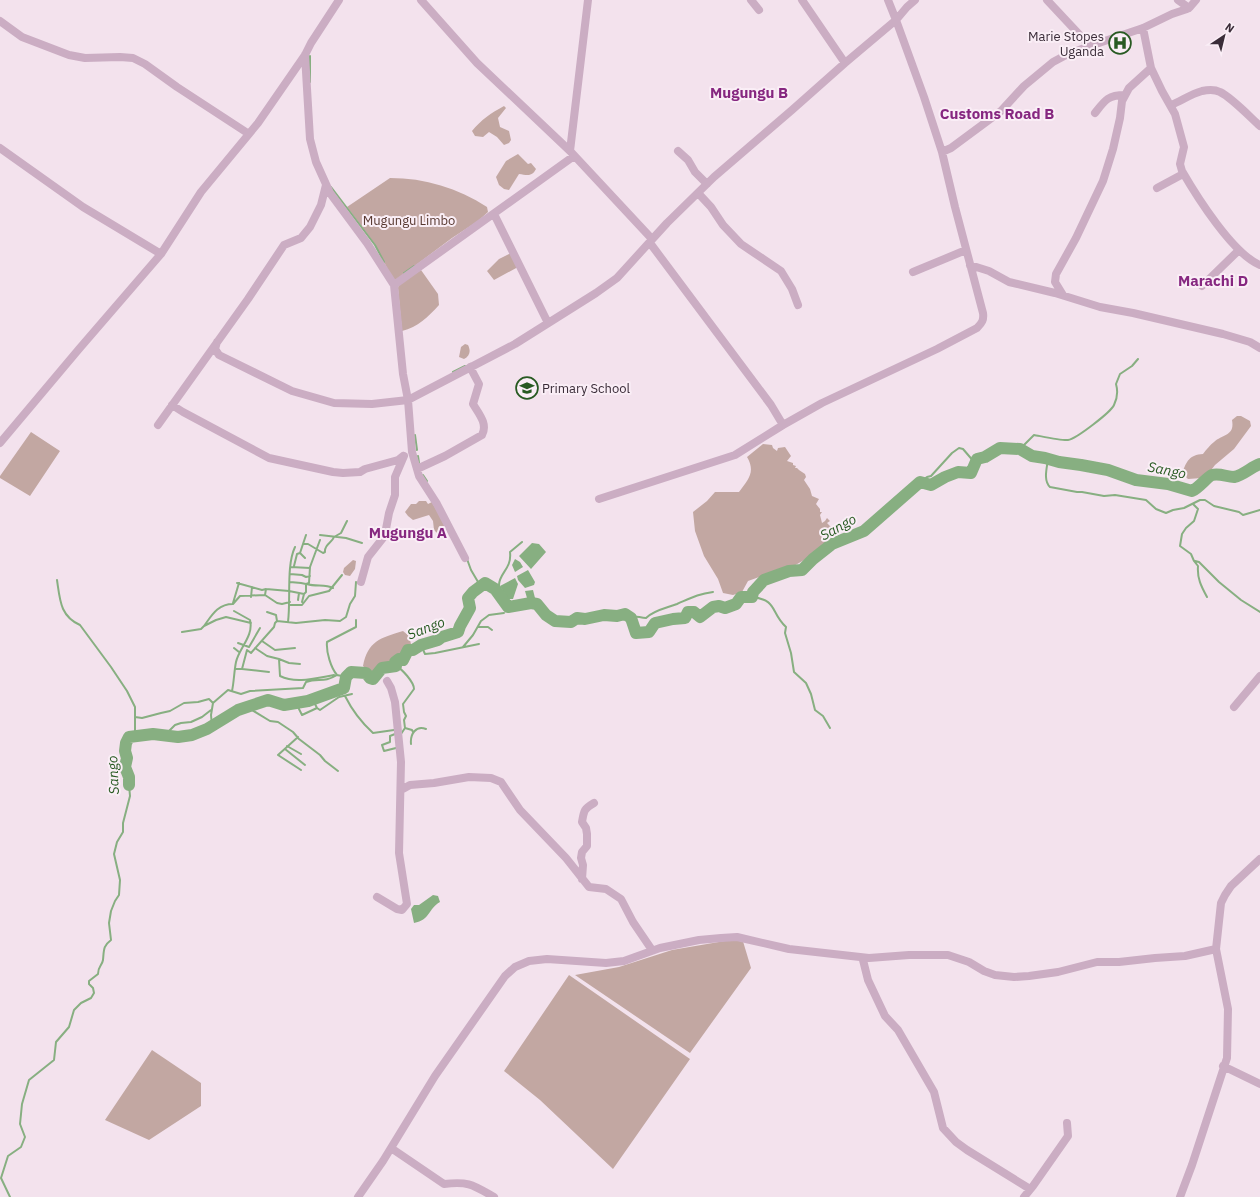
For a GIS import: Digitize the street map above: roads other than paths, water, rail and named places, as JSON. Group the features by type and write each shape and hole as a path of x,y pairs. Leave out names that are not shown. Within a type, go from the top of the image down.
{"street":[{"path":"0,443 160,254 201,192 249,134 305,55 339,0"},
{"path":"420,0 477,63 572,154 651,241 771,405 783,425"},
{"path":"394,285 494,214 572,154 588,0"},
{"path":"751,0 759,10"},
{"path":"802,0 845,63"},
{"path":"599,499 734,455 822,402 925,355 977,328 981,324 984,318 942,152 924,97 888,0"},
{"path":"217,342 215,349 219,355 292,391 334,403 372,404 408,400 515,344 617,278 707,184 896,20 915,0"},
{"path":"1047,0 1090,46"},
{"path":"1178,0 1189,8"},
{"path":"942,152 950,148 1001,111 1024,86 1053,62 1068,54 1143,28 1172,14 1189,8 1196,0"},
{"path":"0,21 22,37 69,55 85,58 120,56 133,58 145,64 177,87 249,134"},
{"path":"1143,28 1151,68 1175,114 1184,147 1180,164 1183,174 1209,215 1238,250 1260,265"},
{"path":"305,55 310,140 316,162 326,185 367,243 394,285 403,374 408,400 412,452 419,476 437,504 465,558"},
{"path":"1063,295 1055,282 1056,274 1076,238 1103,181 1113,149 1122,101 1132,85 1151,68"},
{"path":"1171,105 1194,94 1212,90 1220,92 1228,97 1260,126"},
{"path":"1094,113 1105,100 1113,95 1125,95"},
{"path":"0,148 83,207 160,254"},
{"path":"678,151 688,160 695,172 707,184"},
{"path":"1157,188 1183,174"},
{"path":"158,425 284,246 301,238 310,227 321,205 326,185"},
{"path":"698,193 711,207 723,225 741,244 781,271 792,289 798,305"},
{"path":"494,214 548,324"},
{"path":"913,272 966,250"},
{"path":"1202,286 1238,250"},
{"path":"970,265 989,271 1009,282 1063,295 1100,307 1133,313 1223,334 1250,342 1260,348"},
{"path":"205,358 219,355"},
{"path":"417,469 462,447 482,435 485,424 473,404 479,384 470,367"},
{"path":"172,405 269,458 291,464 343,473 360,472 365,469 398,460 412,452"},
{"path":"361,582 368,557 383,538 386,529 388,513 395,495 395,477 403,456"},
{"path":"1234,707 1260,676"},
{"path":"377,897 396,909 402,910 407,904 399,853 401,762 395,702 391,688 387,681"},
{"path":"401,790 410,785 434,783 469,777 491,778 501,782 520,810 566,858 588,887 606,889 621,899 633,922 652,950"},
{"path":"401,779 410,785"},
{"path":"582,879 583,865 581,858 582,852 587,846 586,828 582,822 586,808 594,803"},
{"path":"1180,1197 1192,1165 1223,1066 1227,1058 1228,1009 1216,949 1221,903 1225,894 1238,879 1260,859"},
{"path":"358,1197 391,1148 435,1076 505,976 515,967 529,961 547,959 606,963 624,961 652,950 699,940 737,938 789,949 869,958 909,955 948,955 969,962 984,971 996,975 1014,977 1058,972 1097,962 1119,962 1185,956 1216,949"},
{"path":"863,960 868,980 885,1016 898,1030 934,1092 943,1128 956,1142 967,1150 1030,1189"},
{"path":"1223,1066 1260,1084"},
{"path":"1024,1197 1068,1136 1067,1123"},
{"path":"391,1148 444,1184 456,1182 470,1184 494,1197"}],"waterway":[{"path":"310,56 310,82"},
{"path":"331,187 375,245 384,262"},
{"path":"404,273 414,266"},
{"path":"1020,449 1034,435 1068,440 1093,425 1114,405 1117,395 1116,384 1120,374 1132,366 1138,359"},
{"path":"453,372 465,366"},
{"path":"415,435 417,450"},
{"path":"920,482 931,476 952,453 959,448 963,449 975,463"},
{"name":"Sango","path":"129,785 129,777 125,767 127,758 125,751 126,743 129,737 153,734 178,737 192,735 207,729 238,710 268,700 284,705 308,701 344,688 346,677 351,672 366,673 373,679 382,668 396,666 395,662 399,659 403,660 408,650 413,650 421,645 458,632 470,608 468,598 485,583 495,589 508,607 531,603 537,604 546,615 555,621 571,622 577,618 585,619 604,615 617,616 625,614 631,618 636,633 649,632 655,623 685,618 688,612 694,612 700,617 713,607 719,606 725,608 736,604 741,597 752,597 753,592 764,580 789,571 802,570 832,544 864,531 920,482 931,485 958,472 971,473 977,459 985,457 1000,448 1020,449 1032,456 1108,470 1136,480 1168,484 1192,491 1212,475 1218,474 1234,477 1241,475 1260,464"},
{"path":"418,456 419,463"},
{"path":"1048,459 1046,477 1050,487 1104,496 1115,495 1146,500 1156,509 1166,513 1184,508 1200,500 1205,500 1214,506 1239,512 1243,515 1260,510"},
{"path":"423,475 427,481"},
{"path":"1193,504 1198,509 1194,521 1182,534 1180,546 1191,554 1198,566 1200,582 1207,597"},
{"path":"303,544 308,544 323,553 325,552 327,545 334,537 341,533 347,521"},
{"path":"294,566 297,554 300,553 306,535"},
{"path":"320,535 346,538 362,543"},
{"path":"306,584 309,583 310,567 320,540"},
{"path":"502,598 499,590 501,577 509,563 510,552 522,542"},
{"path":"288,622 290,573 292,555 295,547"},
{"path":"300,553 305,558"},
{"path":"467,559 471,570 481,587"},
{"path":"1195,561 1199,562 1219,582 1241,600 1260,612"},
{"path":"291,567 310,568"},
{"path":"290,574 302,575 306,577 310,576"},
{"path":"290,605 302,605 309,596 329,591 342,575"},
{"path":"57,580 62,607 68,617 80,625 127,691 135,707 135,717"},
{"path":"290,582 306,584 306,592 302,602"},
{"path":"235,669 242,669 247,650 251,653 274,627 277,621 296,623 325,620 340,621 346,617 350,604 355,596 356,582"},
{"path":"237,583 262,590 266,589 265,595"},
{"path":"233,603 239,583"},
{"path":"307,584 333,588"},
{"path":"251,597 252,587"},
{"path":"266,589 304,594"},
{"path":"630,617 634,616 646,618 653,613 691,598 713,592"},
{"path":"298,600 299,593"},
{"path":"204,626 219,608 228,604 233,604 240,596 265,595 277,603 282,604 290,602"},
{"path":"752,597 766,601 770,604 781,622 786,627 785,633 791,653 794,672 806,683 811,694 815,710 823,716 830,728"},
{"path":"232,691 236,662 248,637 251,626 250,620 234,611"},
{"path":"267,612 276,615 277,621"},
{"path":"463,647 473,635 481,621 489,615 504,613"},
{"path":"182,632 201,629 216,620 226,617 251,623"},
{"path":"337,675 329,660 327,642 356,627 356,620"},
{"path":"478,627 488,627 492,630"},
{"path":"238,643 249,647 260,628"},
{"path":"262,641 275,650 295,648"},
{"path":"421,645 425,654 479,644"},
{"path":"234,648 239,652"},
{"path":"255,648 267,656 279,659 280,676 293,680 335,676"},
{"path":"279,659 289,663 300,664"},
{"path":"396,666 407,676 414,689 403,704 406,716 404,720 405,728 401,734"},
{"path":"242,669 269,672"},
{"path":"212,726 211,715 213,703 228,690 241,694 250,691 303,688 306,682 325,680 337,675 346,677"},
{"path":"313,700 317,708 320,710 339,697 352,694"},
{"path":"345,696 358,716 373,733 394,730"},
{"path":"135,736 135,717 142,718 170,711 184,703 198,702 209,699 213,703"},
{"path":"296,703 302,715 317,708"},
{"path":"247,707 270,721 278,722 293,732 299,739 338,771"},
{"path":"164,736 175,725 191,722 202,717 211,710"},
{"path":"405,728 412,730 413,732"},
{"path":"411,744 414,731 419,728 426,729"},
{"path":"395,734 390,736 390,742 382,745 384,751 396,748"},
{"path":"298,737 278,755 301,770"},
{"path":"287,746 301,754"},
{"path":"285,749 305,765"},
{"name":"Sango","path":"10,1197 1,1178 8,1156 21,1147 25,1137 20,1124 22,1104 29,1080 54,1060 56,1042 69,1027 74,1010 81,1003 91,998 94,993 89,981 98,974 103,960 104,948 111,940 109,923 111,911 119,895 120,880 114,854 117,842 123,832 123,823 130,796 129,785"}],"place":[{"name":"Marie Stopes Uganda","path":"1120,43"},
{"name":"Primary School","path":"527,388"}],"district":[{"name":"Mugungu B","path":"749,93"},
{"name":"Customs Road B","path":"997,114"},
{"name":"Marachi D","path":"1213,281"},
{"name":"Mugungu A","path":"408,533"}],"park label":[{"name":"Mugungu Limbo","path":"409,220"}]}
